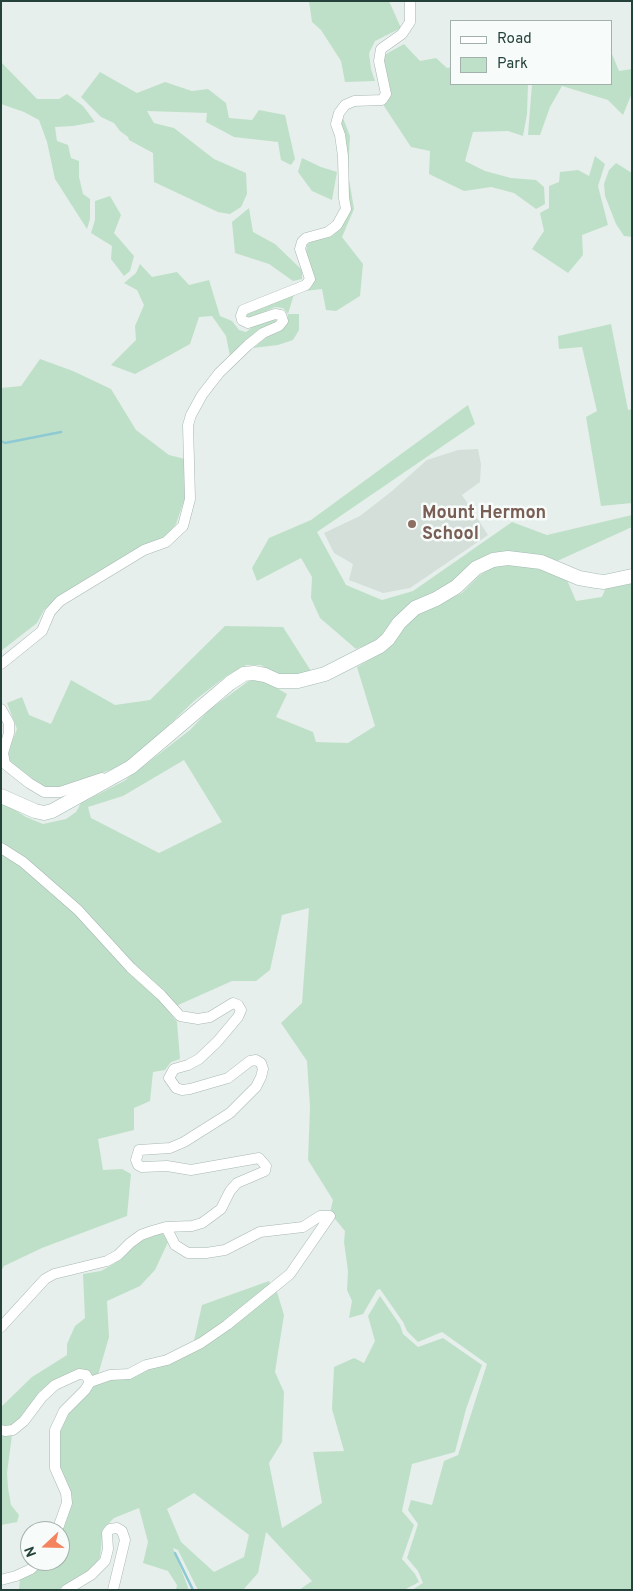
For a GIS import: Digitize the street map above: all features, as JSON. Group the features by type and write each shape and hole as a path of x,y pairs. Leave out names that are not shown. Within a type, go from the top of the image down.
{"main road":[{"path":"1,796 44,813 64,806 131,767 230,683 244,674 265,675 278,681 298,681 325,674 380,646 388,639 399,623 415,608 449,591 476,568 493,560 508,558 541,562 579,578 604,582 632,576"}],"street":[{"path":"1,664 42,631 50,612 60,601 144,550 166,542 182,526 190,499 188,425 191,415 202,394 219,374 262,333 279,326 283,321 281,315 275,314 248,323 242,320 243,310 306,285 310,279 300,249 302,242 306,238 328,232 337,225 346,209 343,156 340,135 336,124 339,113 354,100 382,100 386,94 379,61 381,49 402,34 410,22 410,1"},
{"path":"1,709 10,724 10,733 3,753 5,764 44,792 60,792 131,767"},
{"path":"1,848 23,862 78,910 131,968 161,995 180,1016 198,1019 210,1017 233,1003 238,1005 241,1010 238,1017 217,1042 199,1059 174,1069 169,1078 176,1088 182,1090 190,1089 228,1078 250,1061 256,1060 261,1063 263,1069 256,1087 230,1113 184,1142 170,1148 139,1150 136,1160 138,1164 142,1167 166,1166 191,1170 259,1158 266,1166 265,1171 238,1183 230,1191 220,1210 202,1223 192,1226 166,1227 141,1235 130,1242 118,1255 107,1261 54,1274 45,1279 1,1327"},
{"path":"60,1521 67,1502 66,1493 55,1468 55,1430 64,1412 90,1382 110,1375 129,1374 146,1365 167,1360 201,1343 235,1319 290,1274 316,1233 330,1216 320,1216 302,1228 260,1232 225,1250 206,1253 188,1253 175,1245 166,1227"},
{"path":"1,1430 12,1430 24,1421 42,1396 55,1385 79,1374 86,1374 90,1382"},
{"path":"66,1590 91,1575 105,1561 108,1549 107,1533 110,1529 117,1528 122,1531 125,1540 113,1590"},
{"path":"1,1580 27,1571"}],"shaded area":[{"name":"Mount Hermon School","path":"478,449 481,464 480,482 462,495 488,535 410,588 383,593 349,580 353,564 334,553 324,533 360,516 427,460 458,450"}],"green space":[{"path":"309,1 389,1 401,28 375,41 369,53 375,81 345,82 341,61 321,30 312,22"},
{"path":"404,44 420,61 436,58 447,68 450,67 450,85 528,85 527,114 523,136 508,131 473,132 465,161 485,171 511,178 536,180 544,187 545,204 536,209 514,193 491,187 464,191 429,174 430,151 411,147 384,106 388,95 380,63 386,54"},
{"path":"613,56 619,71 632,69 632,93 623,115 608,100 562,86 550,107 540,135 528,135 532,85 613,85"},
{"path":"1,62 37,99 59,99 67,94 83,106 95,122 55,127 57,141 68,145 71,158 79,161 79,177 83,194 90,199 90,219 87,229 55,179 47,142 39,120 24,112 1,104"},
{"path":"100,72 137,93 165,82 192,91 208,89 226,103 229,118 252,120 259,110 285,115 295,159 291,165 281,160 278,142 234,137 206,122 207,113 147,111 154,123 174,128 214,159 246,173 247,194 241,207 230,214 218,212 154,182 153,153 129,140 114,123 101,117 81,97"},
{"path":"343,118 350,136 348,173 354,209 342,237 363,264 360,296 336,311 326,310 322,289 305,291 306,253 307,245 312,241 333,235 340,229 346,190 339,122"},
{"path":"595,156 605,164 598,186 608,225 582,235 583,255 568,273 532,249 544,231 540,213 549,208 549,186 559,182 560,172 578,170 589,176"},
{"path":"302,158 337,172 332,200 312,191 298,172"},
{"path":"616,163 632,173 632,237 624,236 616,224 605,196 604,184 609,170"},
{"path":"110,196 121,215 114,233 134,256 130,271 124,276 111,259 112,246 91,233 95,220 95,201"},
{"path":"249,208 253,232 275,244 302,270 302,279 293,281 269,264 235,253 232,222"},
{"path":"140,264 152,277 177,272 189,285 209,280 220,316 232,321 239,330 246,332 255,325 275,317 276,323 259,329 230,356 226,336 212,316 199,317 190,344 163,359 135,374 111,365 136,340 135,326 144,305 137,290 124,283 136,273"},
{"path":"295,291 288,314 283,308 275,307 248,319 245,317 246,312"},
{"path":"288,314 299,314 299,330 293,340 278,345 253,348 287,321"},
{"path":"611,324 628,410 632,409 632,503 601,506 586,417 597,411 582,347 559,349 558,336"},
{"path":"40,359 73,371 111,389 136,430 169,455 185,459 185,498 176,524 165,538 57,598 44,610 37,623 1,651 1,388 21,386"},
{"path":"468,405 475,424 317,532 346,585 382,600 413,591 512,522 547,535 632,515 632,527 555,562 492,557 382,639 356,649 320,618 311,598 312,577 301,558 257,581 252,568 269,538 311,520"},
{"path":"514,564 547,571 567,580 576,601 602,597 607,585 632,582 632,1590 412,1590 423,1583 418,1571 407,1558 418,1524 408,1510 411,1500 432,1505 444,1461 458,1455 487,1364 442,1332 418,1342 407,1331 403,1322 380,1289 377,1290 363,1314 349,1318 352,1301 347,1290 348,1271 344,1242 345,1231 330,1213 333,1200 308,1160 310,1107 307,1061 281,1023 302,1003 309,908 282,915 270,970 256,981 232,981 176,1006 1,845 1,801 26,817 43,824 66,819 76,812 81,803 124,781 190,730 209,710 250,680 265,681 287,694 276,717 313,732 316,742 348,743 375,726 357,667 386,650 404,624 418,613 462,593 479,576 493,566","holes":["184,760 222,822 159,853 91,818 88,807 123,796"]},
{"path":"225,626 283,627 311,671 295,676 276,676 261,665 246,665 225,677 194,701 130,760 113,769 59,788 42,787 9,762 8,751 17,729 7,703 22,697 29,715 51,724 71,680 115,705 150,700"},
{"path":"1,853 22,866 75,913 158,998 177,1022 180,1059 171,1062 165,1070 153,1072 150,1101 134,1108 134,1130 98,1139 103,1170 122,1169 131,1174 127,1216 42,1248 4,1266 1,1271"},
{"path":"154,1234 163,1234 168,1242 155,1270 140,1286 107,1301 109,1337 98,1375 91,1378 79,1371 9,1428 1,1427 1,1407 32,1377 67,1355 67,1344 75,1326 85,1318 83,1274 101,1271 115,1263 126,1250"},
{"path":"269,1281 271,1286 193,1345 202,1305"},
{"path":"277,1292 284,1315 275,1372 284,1392 282,1442 269,1463 282,1528 322,1503 313,1452 344,1451 332,1409 334,1367 354,1358 364,1363 375,1341 368,1316 380,1296 400,1325 403,1334 418,1347 443,1338 482,1365 466,1409 455,1452 412,1464 402,1511 414,1525 402,1559 415,1574 419,1582 404,1590 299,1590 312,1581 266,1532 258,1573 243,1590 198,1590 178,1550 173,1548 189,1590 176,1590 177,1585 168,1571 143,1563 148,1542 139,1508 114,1518 103,1529 100,1557 93,1569 58,1590 19,1590 20,1578 32,1571 70,1571 70,1521 66,1521 70,1502 58,1461 58,1441 62,1425 69,1412 99,1380 169,1361","holes":["194,1493 249,1535 244,1557 214,1572 181,1542 167,1509"]},
{"path":"12,1435 7,1473 8,1488 11,1505 19,1515 17,1522 1,1525 1,1436"}],"waterway":[{"path":"1,441 5,443 61,432"},
{"path":"175,1553 193,1590"}],"place":[{"name":"Mount Hermon School","path":"412,524"}]}
